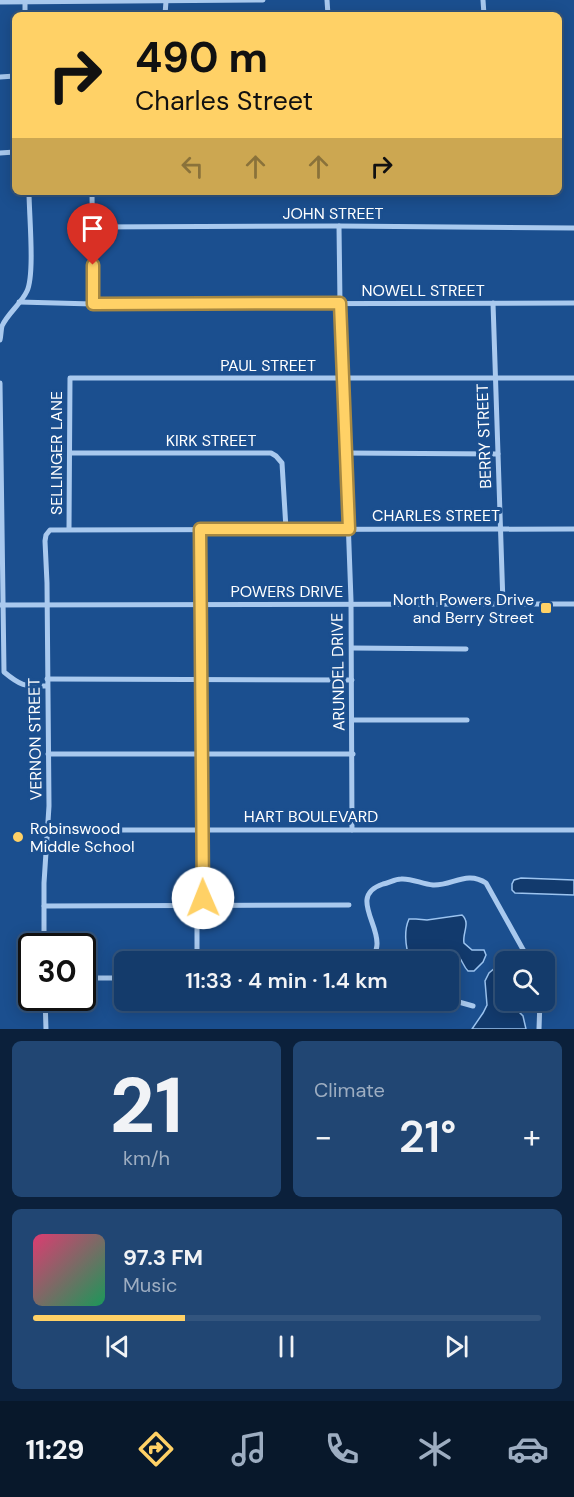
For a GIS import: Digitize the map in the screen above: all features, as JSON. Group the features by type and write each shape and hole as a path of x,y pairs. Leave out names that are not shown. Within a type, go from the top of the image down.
{"street":[{"path":"0,2 263,0"},
{"path":"0,340 2,327 27,290 30,275 29,195"},
{"path":"92,195 93,304"},
{"name":"ARUNDEL DRIVE","path":"339,226 352,648 352,830"},
{"name":"JOHN STREET","path":"93,227 574,228"},
{"name":"NOWELL STREET","path":"19,302 93,304 574,303"},
{"name":"BERRY STREET","path":"493,303 503,604"},
{"name":"PAUL STREET","path":"70,378 574,378"},
{"name":"SELLINGER LANE","path":"69,529 70,378"},
{"path":"0,382 2,672 24,686 47,683 201,680 352,680"},
{"name":"KIRK STREET","path":"70,453 271,453 282,463 286,529"},
{"path":"346,453 498,454"},
{"name":"CHARLES STREET","path":"47,532 54,529 574,529"},
{"path":"197,951 197,915 203,898 200,529"},
{"name":"VERNON STREET","path":"44,933 48,831 45,541 47,532"},
{"name":"POWERS DRIVE","path":"2,605 574,604"},
{"path":"352,648 466,648"},
{"path":"352,720 467,720"},
{"path":"48,754 353,754"},
{"name":"HART BOULEVARD","path":"48,831 574,830"},
{"path":"376,951 377,938 367,903 367,896 376,886 400,879 439,885 458,879 479,878 486,883 524,951"},
{"path":"44,906 349,905"},
{"path":"96,978 114,978"},
{"path":"459,1002 473,1006"},
{"path":"45,1011 46,1029"},
{"path":"539,1029 540,1011"}],"water":[{"path":"521,878 574,880 574,895 515,893 512,890 512,884 514,880"},
{"path":"462,915 466,921 464,943 472,950 484,950 486,955 483,962 474,971 468,971 459,958 459,951 407,951 406,929 409,919 427,920"},
{"path":"495,968 495,1011 518,1011 523,1016 526,1029 472,1029 487,1005 485,981"}],"place":[{"name":"North Powers Drive and Berry Street","path":"546,608"},
{"name":"Robinswood Middle School","path":"18,837"}],"route":[{"path":"93,265 93,304 340,303 349,529 200,529 203,898"}]}
